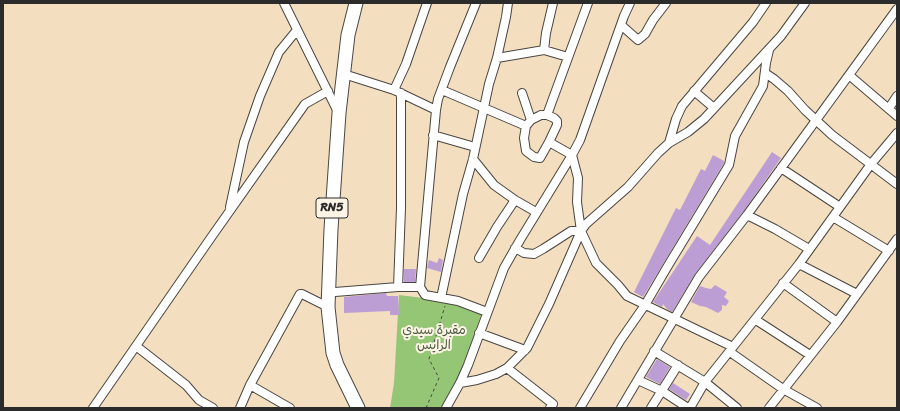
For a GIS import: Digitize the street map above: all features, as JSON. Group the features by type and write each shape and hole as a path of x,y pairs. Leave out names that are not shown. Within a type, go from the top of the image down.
{"main road":[{"name":"RN5","path":"356,3 346,47 339,113 331,229 328,307 333,354 358,408"},
{"name":"RN5","path":"364,3 358,24 350,76 335,292 338,344 346,368 365,408"}],"street":[{"path":"284,3 339,113"},
{"path":"398,287 401,208 398,92 427,3"},
{"path":"476,3 442,90 436,110 420,286 425,295 443,302 458,302 487,312"},
{"path":"443,302 463,194 473,159 483,108 497,58 508,3"},
{"path":"544,50 546,32 553,3"},
{"path":"547,115 588,3"},
{"path":"621,25 638,40 645,34 653,20 666,3"},
{"path":"669,143 676,119 682,106 753,22 766,3"},
{"path":"460,383 477,380 496,374 508,368 525,350 532,340 550,304 581,231 607,205 628,187 658,153 669,143 688,132 704,119 781,36 804,3"},
{"path":"446,408 460,383 504,268 580,140 627,4"},
{"path":"621,408 699,277 747,215 897,9"},
{"path":"229,211 244,142 260,96 279,52 297,30"},
{"path":"580,408 729,165 735,136 763,86 770,48"},
{"path":"497,58 544,50 568,57"},
{"path":"765,73 788,91 816,121 853,152 897,184"},
{"path":"350,76 398,92 436,110"},
{"path":"849,76 897,116"},
{"path":"442,90 483,108 529,123"},
{"path":"94,408 229,211 305,104 328,91"},
{"path":"694,91 714,108"},
{"path":"522,93 529,123 524,138 524,146 526,151 534,157 540,158 556,129 557,121 547,115 541,115 529,123"},
{"path":"889,108 897,96"},
{"path":"638,380 662,391 689,408 705,382 756,320 799,264 871,164 897,133"},
{"path":"434,135 475,147"},
{"path":"549,142 572,155 578,178 577,202 581,231 596,263 627,296 731,349 783,389 817,408"},
{"path":"473,159 494,185 515,200 536,212"},
{"path":"781,168 840,207"},
{"path":"479,258 515,200"},
{"path":"747,215 775,228 809,249"},
{"path":"833,217 889,251"},
{"path":"515,248 524,253 534,254 543,250 571,231 581,231"},
{"path":"768,408 838,322 897,239"},
{"path":"799,264 857,294"},
{"path":"783,284 838,322"},
{"path":"335,292 420,286"},
{"path":"240,408 250,385 300,294 328,307"},
{"path":"756,320 810,355"},
{"path":"479,333 525,350"},
{"path":"136,346 186,385 199,400 213,408"},
{"path":"654,351 705,382 737,408"},
{"path":"651,408 678,365"},
{"path":"508,368 553,404 550,408"},
{"path":"250,385 290,408"}],"path":[{"path":"426,408 438,378 429,359 443,302"}],"green space":[{"name":"مقبرة سيدي الرايس","path":"399,295 456,302 482,312 458,384 443,408 390,408 394,383"}],"building":[{"path":"772,152 781,158 743,212 695,274 672,312 663,304 662,307 653,302 697,236 710,245"},
{"path":"713,155 724,161 724,163 643,297 634,292 676,208 680,210 701,169 705,171"},
{"path":"439,258 443,260 441,272 427,268 429,260 437,263"},
{"path":"404,269 416,269 415,282 404,282"},
{"path":"715,285 727,292 724,297 729,301 726,306 722,305 722,310 718,313 691,302 700,286 711,289"},
{"path":"386,293 387,296 398,296 399,315 390,315 390,311 344,313 344,297"},
{"path":"657,359 670,367 660,384 646,377"},
{"path":"673,383 690,394 686,400 669,389"}]}
